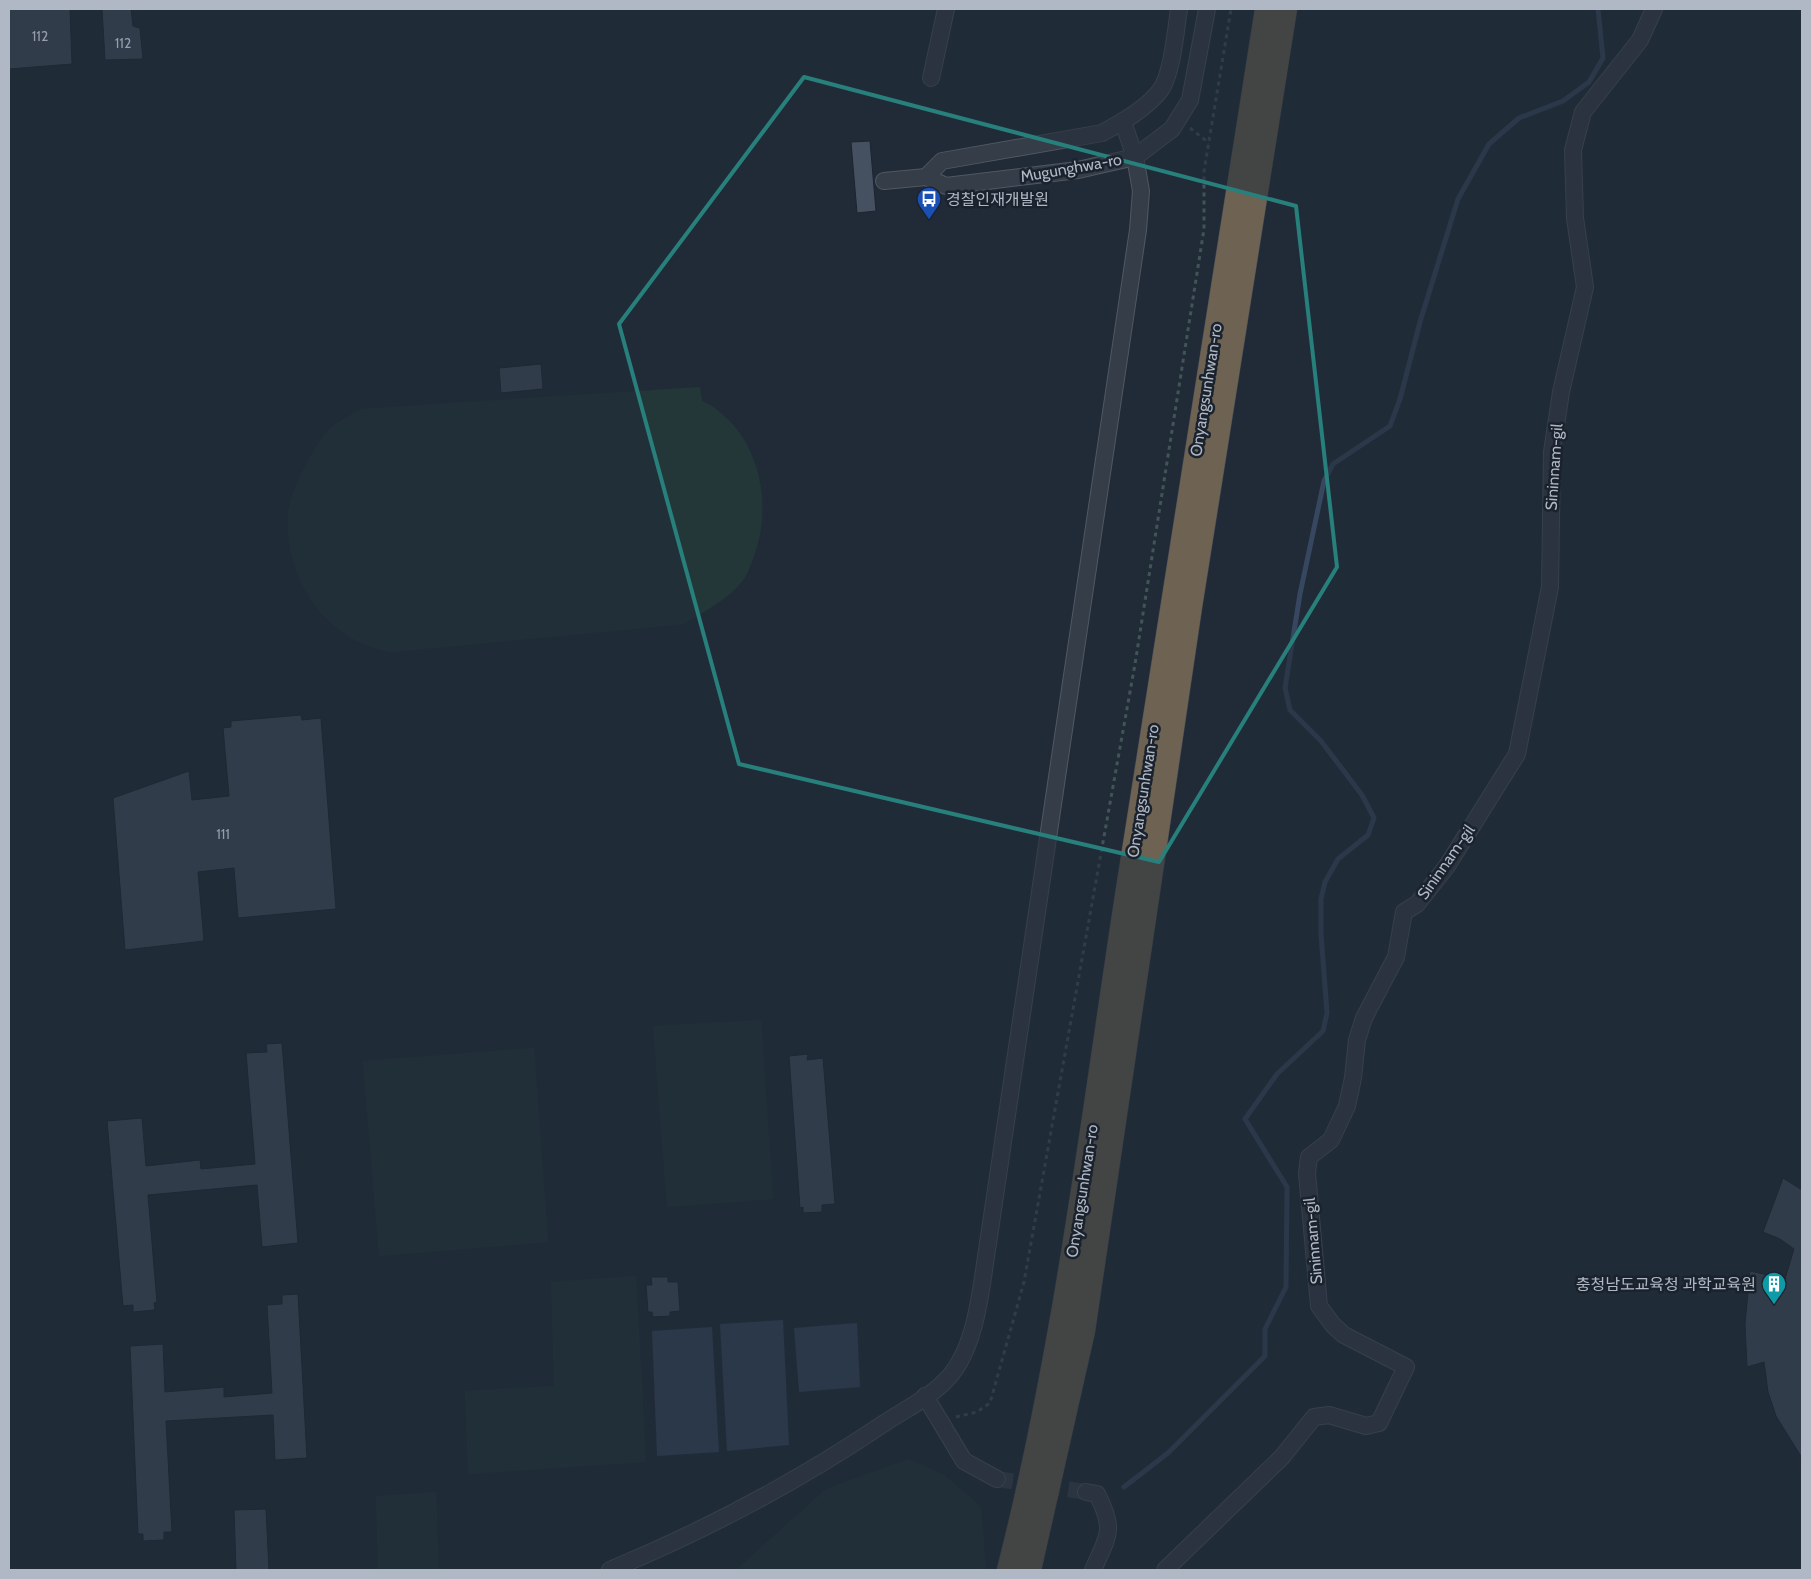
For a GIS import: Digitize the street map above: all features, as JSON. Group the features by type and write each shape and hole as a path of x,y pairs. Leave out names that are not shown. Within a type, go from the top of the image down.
{"highway":[{"name":"Onyangsunhwan-ro","path":"1009,1570 1033,1472 1070,1274 1146,771 1267,9"},
{"name":"Onyangsunhwan-ro","path":"1030,1570 1083,1330 1190,607 1285,9"}],"street":[{"path":"931,78 946,9"},
{"name":"Mugunghwa-ro","path":"926,177 942,160 1102,133 1123,122 1160,91 1173,54 1179,9"},
{"name":"Mugunghwa-ro","path":"884,181 926,177 946,186 1078,170 1135,157 1172,129 1190,100 1207,9"},
{"name":"Sininnam-gil","path":"1165,1570 1282,1457 1314,1417 1329,1415 1366,1426 1379,1423 1406,1367 1344,1335 1333,1325 1319,1306 1307,1174 1309,1157 1331,1140 1347,1106 1353,1078 1357,1040 1364,1018 1396,956 1404,912 1417,904 1447,866 1517,754 1550,587 1552,452 1558,409 1570,346 1585,287 1575,218 1573,150 1583,112 1640,40 1654,9"},
{"path":"610,1570 742,1509 814,1470 925,1396 948,1378 966,1349 980,1296 1138,230 1141,191 1135,157 1123,122"},
{"path":"925,1396 964,1461 997,1478"},
{"path":"1086,1492 1097,1494 1108,1516 1109,1534 1094,1570"}],"path":[{"path":"944,1426 957,1416 977,1412 990,1403 1024,1282 1136,654 1204,229 1204,172 1231,9"},
{"path":"1178,118 1209,143"}],"highlighted area":[{"path":"804,77 1296,206 1337,567 1159,862 739,764 619,324"}],"green space":[{"path":"700,387 702,401 721,413 745,441 759,476 762,514 756,550 743,581 720,601 684,624 392,652 368,646 347,635 329,621 314,603 302,583 293,561 289,538 288,514 293,495 307,462 327,431 361,409"},
{"path":"761,1020 773,1199 667,1207 653,1026"},
{"path":"534,1048 548,1242 379,1256 363,1061"},
{"path":"636,1276 646,1462 468,1474 465,1391 554,1386 551,1282"},
{"path":"909,1459 944,1475 981,1507 986,1570 736,1570 826,1489"},
{"path":"436,1492 439,1570 378,1570 376,1496"}],"water":[{"path":"783,1320 789,1445 727,1451 720,1324"},
{"path":"857,1323 860,1387 799,1392 794,1328"},
{"path":"712,1327 719,1452 657,1456 652,1331"}],"building":[{"path":"9,9 70,9 72,64 9,69"},
{"path":"102,9 131,9 133,26 140,28 143,59 105,60"},
{"path":"870,141 876,211 857,213 851,142"},
{"path":"541,364 543,389 501,393 499,368"},
{"path":"301,715 302,720 321,718 336,909 238,918 234,868 198,872 204,941 125,950 113,798 189,771 192,800 229,796 223,728 231,727 231,721"},
{"path":"282,1043 298,1243 262,1247 257,1185 148,1195 157,1302 154,1303 155,1310 133,1312 133,1305 123,1306 107,1121 142,1118 146,1166 200,1160 201,1169 255,1164 246,1053 267,1052 266,1044"},
{"path":"808,1054 807,1060 823,1058 835,1204 822,1205 822,1212 803,1213 803,1207 800,1208 789,1056"},
{"name":"충청남도교육청 과학교육원","path":"1783,1178 1802,1190 1802,1458 1776,1416 1768,1392 1764,1362 1747,1367 1745,1324 1750,1271 1785,1279 1794,1249 1780,1239 1763,1232"},
{"path":"651,1277 668,1277 668,1282 678,1282 680,1311 670,1312 670,1316 653,1317 652,1312 648,1312 646,1285 652,1285"},
{"path":"298,1294 307,1458 275,1460 273,1415 166,1421 172,1532 164,1532 164,1540 143,1541 143,1534 138,1534 130,1346 163,1344 165,1392 224,1387 224,1397 272,1393 267,1305 282,1304 282,1295"},
{"path":"266,1509 269,1570 236,1570 234,1510"}],"waterway":[{"path":"1124,1487 1168,1453 1265,1356 1265,1329 1286,1287 1287,1187 1245,1119 1277,1074 1323,1031 1327,1013 1321,934 1321,899 1325,882 1338,859 1368,835 1374,818 1362,795 1321,741 1290,710 1285,688 1300,594 1324,481 1333,464 1390,426 1400,399 1420,322 1458,199 1489,144 1519,118 1563,101 1589,82 1603,58 1598,9"}],"tunnel":[{"path":"997,1479 1086,1492"}],"place":[{"name":"경찰인재개발원","path":"929,220"},
{"name":"충청남도교육청 과학교육원","path":"1774,1305"}]}
